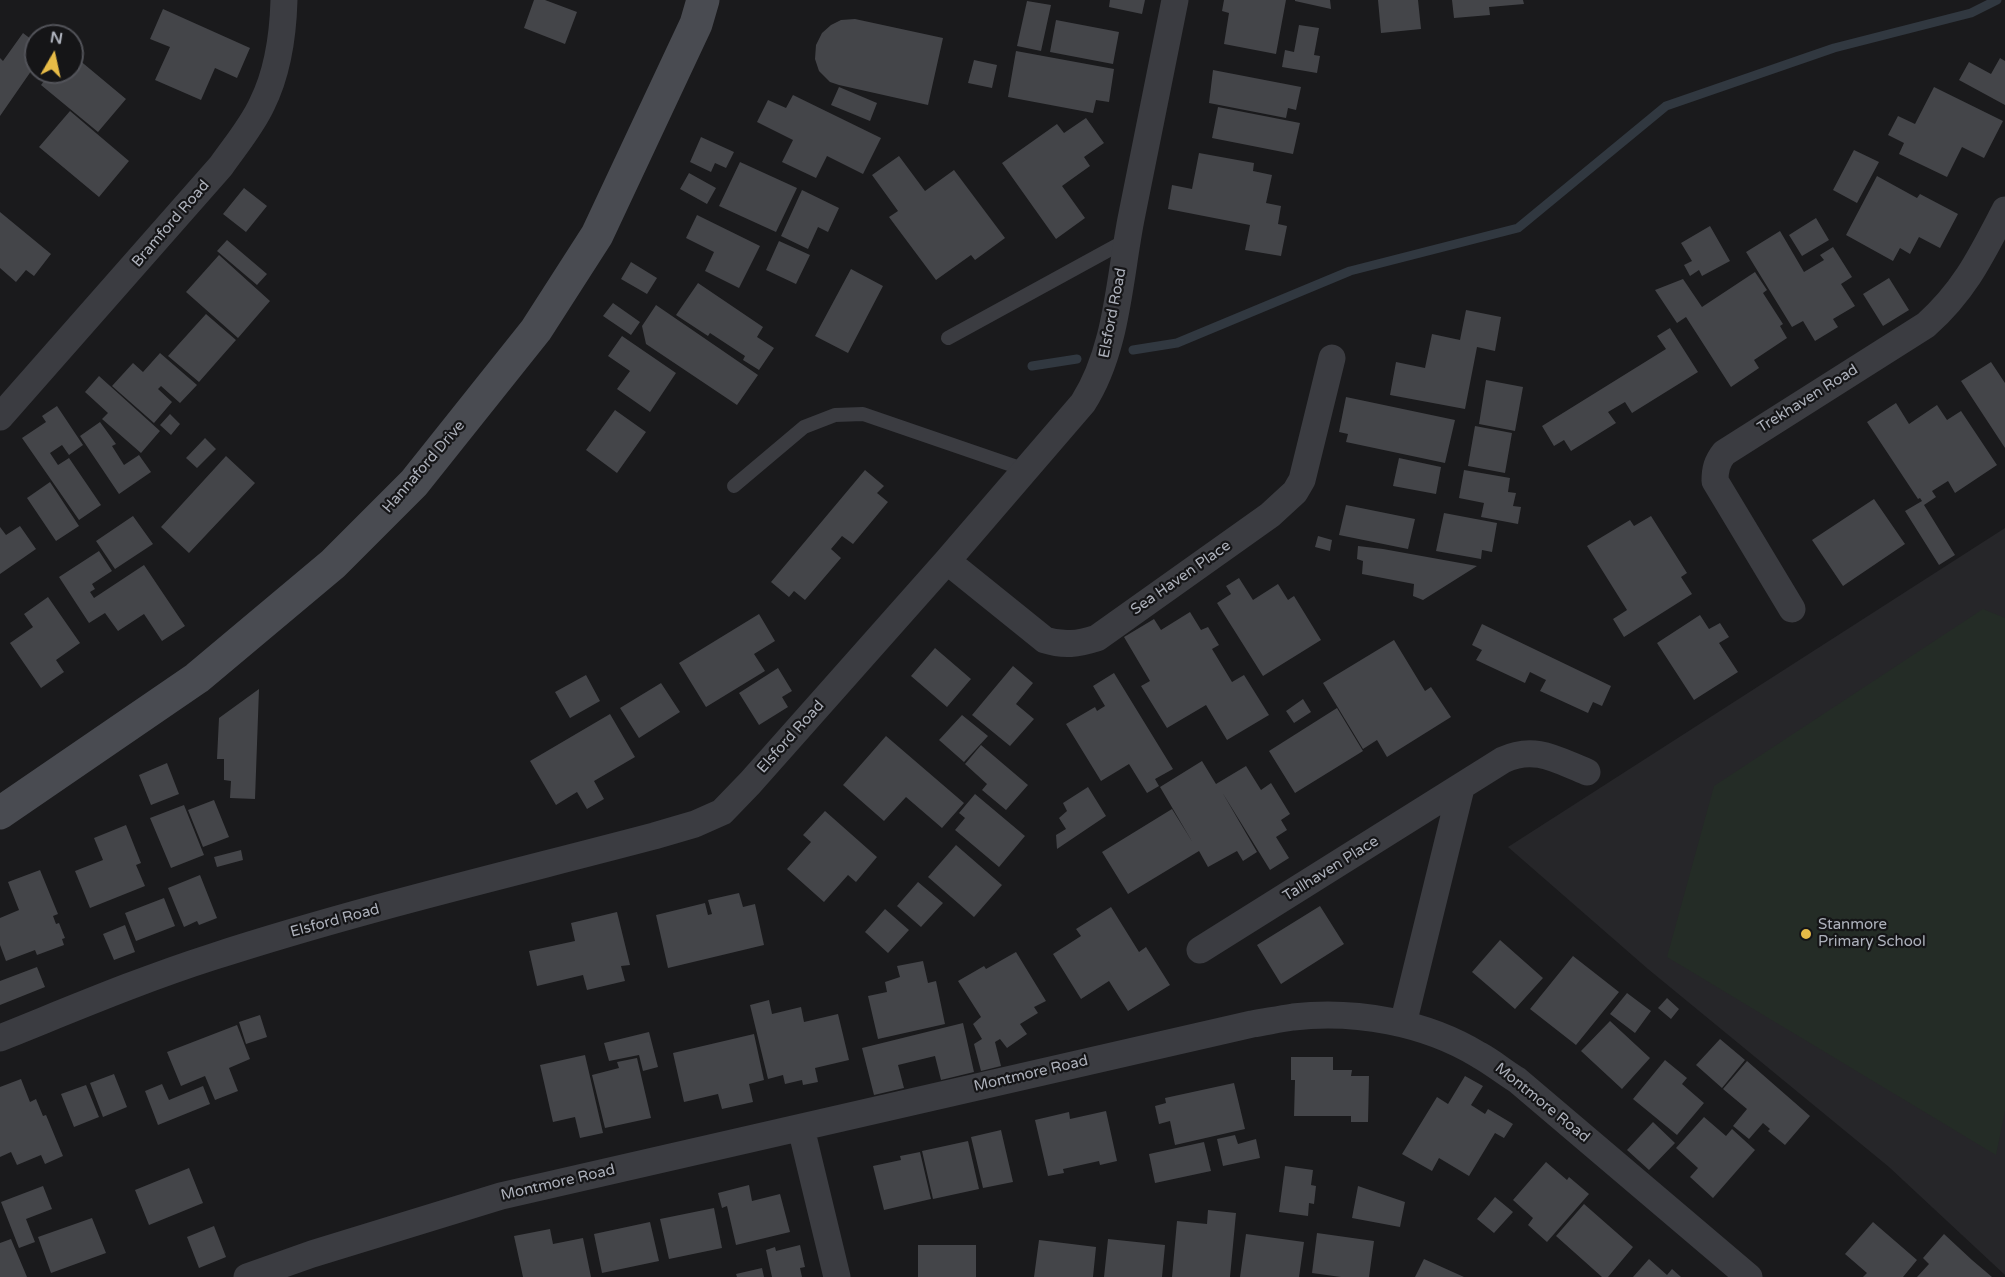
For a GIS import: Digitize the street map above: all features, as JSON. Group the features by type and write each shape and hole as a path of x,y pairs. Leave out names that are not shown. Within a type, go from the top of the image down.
{"street":[{"name":"Bramford Road","path":"0,417 221,166 247,129 262,104 279,57 284,0"},
{"name":"Hannaford Drive","path":"0,813 197,678 333,564 414,483 536,330 597,235 696,24 704,0"},
{"name":"Elsford Road","path":"0,1038 147,979 212,957 317,925 654,836 695,824 722,812 947,561 1083,403 1095,384 1110,336 1175,0"},
{"name":"Trekhaven Road","path":"1792,609 1715,481 1718,461 1724,453 1926,325 1963,286 2005,210"},
{"name":"Sea Haven Place","path":"947,561 1045,640 1060,645 1097,638 1270,514 1295,492 1302,480 1308,460 1332,358"},
{"name":"Tallhaven Place","path":"1200,950 1503,760 1517,754 1532,753 1587,772"},
{"path":"1403,1024 1461,788"},
{"name":"Montmore Road","path":"247,1277 312,1254 501,1196 1283,1019 1334,1016 1377,1019 1403,1024 1440,1037 1477,1054 1517,1080 1749,1277"},
{"path":"801,1128 837,1277"}],"lane":[{"path":"948,338 1127,240"},
{"path":"734,486 804,426 844,414 863,414 1026,470"}],"shaded area":[{"name":"Stanmore Primary School","path":"2005,528 2005,1275 1889,1167 1648,969 1508,847"},
{"name":"Stanmore Primary School","path":"1983,609 2005,618 2005,1111 1996,1155 1667,957 1714,786"}],"building":[{"path":"534,0 545,0 577,12 565,44 524,28"},
{"path":"1110,0 1145,0 1142,14 1109,7"},
{"path":"1224,0 1286,0 1276,54 1224,44 1229,13 1222,11"},
{"path":"1330,0 1331,9 1295,1"},
{"path":"1378,0 1418,0 1421,29 1381,33"},
{"path":"1452,0 1523,0 1524,4 1489,7 1490,15 1454,18"},
{"path":"1027,1 1051,5 1041,51 1017,46"},
{"path":"163,9 250,48 237,78 215,68 201,100 155,80 170,47 150,39"},
{"path":"855,19 943,38 928,105 839,85 830,82 819,71 815,59 816,45 822,33 841,20"},
{"path":"1056,20 1119,32 1113,64 1050,52"},
{"path":"1299,25 1319,28 1314,55 1320,56 1317,73 1282,67 1285,50 1294,52"},
{"path":"23,33 24,81 0,116 0,58 3,61"},
{"path":"1016,51 1114,69 1109,102 1096,100 1093,113 1008,97"},
{"path":"2000,58 2005,61 2005,105 1959,80 1969,62 1991,74"},
{"path":"974,60 997,65 992,88 968,83"},
{"path":"84,64 126,99 98,132 41,85 84,84"},
{"path":"1213,70 1301,87 1296,110 1288,108 1286,118 1209,103"},
{"path":"839,87 877,103 870,121 831,105"},
{"path":"1934,87 2003,121 1984,158 1962,147 1947,177 1899,154 1904,143 1888,135 1898,116 1915,124"},
{"path":"793,95 881,138 863,174 827,156 816,178 782,162 793,140 757,122 768,100 786,108"},
{"path":"1218,107 1300,123 1293,154 1212,138"},
{"path":"70,111 129,161 99,197 39,147"},
{"path":"1086,118 1104,143 1084,157 1090,166 1062,186 1085,218 1056,239 1002,163 1057,124 1064,133"},
{"path":"701,137 734,152 726,168 715,163 711,172 690,162"},
{"path":"1854,150 1879,162 1857,203 1833,190"},
{"path":"1199,153 1254,163 1253,171 1272,175 1266,203 1281,206 1278,224 1287,226 1281,256 1245,250 1250,225 1168,209 1172,185 1192,189"},
{"path":"899,156 925,191 954,170 1005,238 975,260 971,255 936,280 889,217 898,211 872,175"},
{"path":"740,162 797,188 776,232 719,206"},
{"path":"689,173 716,188 707,204 680,189"},
{"path":"1877,176 1917,198 1920,194 1958,214 1940,248 1919,237 1910,254 1900,248 1893,261 1846,235"},
{"path":"244,188 267,206 246,232 223,214"},
{"path":"802,190 839,208 828,232 818,227 808,249 781,236"},
{"path":"0,212 51,254 34,276 26,270 16,282 0,268"},
{"path":"697,215 760,246 739,288 705,271 714,252 686,238"},
{"path":"1816,218 1829,240 1802,256 1789,235"},
{"path":"1710,226 1730,261 1702,276 1699,270 1690,276 1684,265 1692,261 1681,243"},
{"path":"1780,231 1804,272 1824,260 1820,255 1833,247 1852,277 1841,284 1855,306 1833,319 1838,327 1815,341 1803,321 1792,327 1746,252"},
{"path":"227,240 267,274 257,285 217,251"},
{"path":"779,241 810,255 796,284 766,270"},
{"path":"219,255 270,301 238,338 186,292"},
{"path":"631,262 657,278 647,294 621,279"},
{"path":"851,269 883,286 848,353 815,336"},
{"path":"1755,272 1767,290 1763,293 1783,324 1780,326 1787,338 1754,360 1759,368 1731,387 1686,317 1677,323 1655,290 1683,279 1702,307"},
{"path":"1889,278 1909,310 1883,326 1863,294"},
{"path":"698,283 763,327 757,337 774,348 759,370 743,360 745,356 710,333 708,336 676,315"},
{"path":"613,303 640,322 631,335 603,316"},
{"path":"656,305 758,375 737,405 646,344 642,326"},
{"path":"1466,310 1501,317 1495,351 1477,347 1465,409 1390,395 1396,362 1425,368 1432,334 1460,340"},
{"path":"206,314 236,340 199,382 168,356"},
{"path":"1670,328 1698,372 1632,413 1625,402 1608,412 1616,423 1571,451 1564,440 1554,446 1542,426 1666,349 1657,336"},
{"path":"622,336 676,373 650,412 617,389 630,371 608,356"},
{"path":"160,353 197,385 180,403 161,386 158,389 172,402 154,423 112,386 133,363 143,372"},
{"path":"1991,362 2005,383 2005,448 1961,381"},
{"path":"99,376 160,431 141,453 102,419 108,413 85,392"},
{"path":"1486,380 1523,387 1515,431 1479,424"},
{"path":"1346,397 1455,420 1445,463 1346,442 1348,434 1339,432"},
{"path":"1896,403 1909,424 1937,405 1947,420 1961,411 1997,465 1955,493 1948,481 1932,491 1936,497 1924,505 1955,555 1939,565 1905,511 1922,501 1918,499 1867,422"},
{"path":"57,406 83,445 69,455 62,445 50,453 58,465 69,458 101,505 79,520 22,438 46,422 42,416"},
{"path":"615,410 646,432 617,473 586,450"},
{"path":"170,414 180,424 171,435 160,425"},
{"path":"100,422 116,444 112,446 124,465 139,455 151,472 119,494 80,436"},
{"path":"1475,426 1512,433 1505,473 1468,466"},
{"path":"205,438 216,449 197,468 186,458"},
{"path":"226,456 255,483 189,553 161,527"},
{"path":"1399,458 1441,467 1436,494 1393,486"},
{"path":"865,470 884,486 877,493 888,502 853,544 842,536 831,549 841,558 805,600 794,591 789,597 771,582"},
{"path":"1464,470 1510,478 1508,492 1516,493 1513,506 1521,507 1518,524 1481,517 1484,503 1459,498"},
{"path":"50,482 79,526 56,541 27,498"},
{"path":"1874,499 1905,544 1843,586 1812,540"},
{"path":"1346,505 1415,519 1408,549 1339,535"},
{"path":"1444,513 1497,523 1492,552 1482,550 1481,559 1436,551"},
{"path":"133,516 153,544 115,569 96,541"},
{"path":"1651,516 1687,573 1681,577 1692,594 1624,637 1613,619 1627,610 1587,546 1630,520 1634,526"},
{"path":"20,526 36,549 0,574 0,527 6,535"},
{"path":"1318,536 1332,540 1330,551 1315,547"},
{"path":"1358,546 1477,566 1423,600 1413,596 1414,584 1362,574 1363,561 1357,559"},
{"path":"99,551 112,571 92,584 95,589 90,592 94,598 144,565 185,626 162,641 144,614 118,631 105,613 89,623 59,577"},
{"path":"1239,578 1253,600 1278,584 1288,600 1294,596 1321,640 1263,676 1217,603 1231,594 1226,586"},
{"path":"48,597 80,643 56,660 64,672 41,688 10,643 33,627 24,614"},
{"path":"1190,612 1201,630 1208,627 1219,645 1212,649 1232,682 1244,675 1269,715 1227,740 1206,705 1167,728 1141,686 1150,681 1124,637 1154,619 1161,630"},
{"path":"759,614 775,641 754,654 765,671 706,707 679,663"},
{"path":"1700,615 1709,629 1720,623 1729,637 1719,643 1738,672 1694,700 1657,643"},
{"path":"1482,624 1611,686 1602,706 1593,702 1588,713 1540,691 1546,680 1530,672 1525,683 1476,660 1482,650 1472,645"},
{"path":"1394,640 1425,691 1431,687 1451,717 1387,757 1377,740 1363,749 1323,683"},
{"path":"935,648 971,679 947,707 911,676"},
{"path":"1013,666 1033,683 1016,704 1034,719 1010,746 972,715"},
{"path":"778,668 792,691 782,697 788,707 759,725 739,693"},
{"path":"1114,673 1173,769 1155,779 1159,786 1147,793 1129,764 1101,781 1066,724 1095,707 1097,711 1105,706 1093,686"},
{"path":"586,675 600,701 570,718 555,692"},
{"path":"661,683 680,712 639,738 620,708"},
{"path":"259,689 255,799 230,798 231,781 224,780 224,759 217,759 219,718"},
{"path":"1303,699 1311,712 1294,723 1286,711"},
{"path":"1337,708 1363,751 1295,793 1269,751"},
{"path":"610,714 635,757 594,781 604,799 587,809 577,792 556,805 530,761"},
{"path":"962,715 988,736 964,762 939,740"},
{"path":"886,736 964,803 942,828 906,797 884,821 843,785"},
{"path":"981,745 1028,785 1006,810 982,790 987,784 965,764"},
{"path":"1202,761 1216,784 1246,766 1261,790 1271,783 1290,814 1281,820 1287,830 1276,837 1289,858 1270,870 1222,792 1257,852 1243,861 1237,851 1208,867 1199,851 1128,894 1102,852 1172,809 1193,843 1160,787"},
{"path":"167,763 179,794 151,805 139,775"},
{"path":"1088,787 1106,816 1057,849 1056,835 1066,829 1059,818 1067,811 1063,803"},
{"path":"975,794 1025,836 999,867 955,830 965,818 959,813"},
{"path":"214,800 229,837 203,847 188,810"},
{"path":"184,805 204,855 171,868 150,818"},
{"path":"825,811 877,857 856,882 848,875 824,902 787,869 811,842 803,835"},
{"path":"126,825 141,863 136,865 145,886 90,908 75,871 103,860 94,838"},
{"path":"956,845 1002,885 974,917 928,877"},
{"path":"241,850 243,860 217,867 214,857"},
{"path":"40,870 58,914 53,916 56,924 59,923 65,938 62,939 64,945 37,955 35,950 6,961 0,945 0,918 19,910 8,882"},
{"path":"200,875 217,918 199,925 197,921 184,927 168,888"},
{"path":"918,882 943,903 921,927 897,906"},
{"path":"739,893 743,907 755,904 764,945 668,968 656,915 705,903 708,915 712,914 708,900"},
{"path":"164,898 175,926 136,941 125,913"},
{"path":"1320,906 1344,944 1281,984 1257,945"},
{"path":"1111,907 1139,952 1146,947 1170,985 1128,1011 1109,981 1081,999 1053,954 1081,936 1076,929"},
{"path":"885,909 909,930 888,953 865,932"},
{"path":"617,912 630,965 621,966 625,981 587,990 583,975 537,986 529,951 575,941 571,923"},
{"path":"125,925 135,952 114,960 103,934"},
{"path":"1500,940 1543,978 1515,1009 1472,972"},
{"path":"1016,952 1046,1001 1034,1007 1038,1013 1020,1024 1027,1034 1007,1048 1000,1039 995,1042 1001,1066 981,1071 974,1044 982,1039 973,1024 981,1017 958,981"},
{"path":"1573,956 1619,992 1576,1045 1530,1009"},
{"path":"923,961 928,983 936,981 945,1024 878,1039 868,996 887,992 885,982 900,977 897,966"},
{"path":"37,967 45,987 0,1005 0,981"},
{"path":"1627,993 1651,1011 1635,1033 1610,1014"},
{"path":"1667,998 1679,1009 1671,1019 1658,1008"},
{"path":"769,1000 772,1014 801,1007 804,1022 838,1014 849,1060 815,1068 818,1082 803,1085 802,1080 785,1084 783,1075 768,1079 750,1005"},
{"path":"260,1015 267,1037 246,1044 239,1022"},
{"path":"1610,1021 1650,1058 1622,1089 1581,1051"},
{"path":"963,1023 974,1072 941,1080 935,1056 898,1065 904,1088 874,1095 862,1048"},
{"path":"237,1025 250,1059 229,1068 238,1091 215,1100 205,1076 181,1086 167,1052"},
{"path":"649,1032 658,1067 643,1071 639,1055 609,1061 604,1043"},
{"path":"754,1034 764,1080 749,1084 753,1102 722,1109 718,1094 684,1102 673,1053"},
{"path":"1720,1039 1745,1060 1722,1088 1696,1065"},
{"path":"585,1055 603,1133 580,1138 575,1117 553,1122 540,1065"},
{"path":"1291,1057 1333,1057 1333,1070 1352,1070 1351,1076 1369,1076 1368,1122 1351,1122 1351,1116 1294,1116 1295,1080 1291,1080"},
{"path":"637,1058 651,1118 605,1128 592,1075 619,1068 617,1062"},
{"path":"1665,1060 1687,1078 1682,1084 1704,1103 1677,1135 1633,1099"},
{"path":"1747,1061 1810,1116 1785,1145 1768,1131 1770,1129 1763,1123 1749,1139 1733,1126 1747,1109 1723,1089"},
{"path":"114,1074 127,1107 103,1117 90,1083"},
{"path":"1465,1076 1483,1086 1471,1105 1485,1114 1488,1109 1513,1124 1504,1138 1495,1133 1469,1176 1439,1158 1432,1171 1402,1154 1437,1097 1448,1104"},
{"path":"21,1079 30,1102 36,1099 43,1116 46,1115 63,1156 45,1164 41,1155 17,1165 11,1152 0,1157 0,1087"},
{"path":"1234,1083 1245,1129 1175,1145 1170,1121 1159,1124 1155,1106 1166,1103 1165,1098"},
{"path":"162,1084 169,1100 203,1086 210,1104 158,1125 145,1091"},
{"path":"86,1085 99,1117 74,1127 61,1094"},
{"path":"1106,1111 1117,1161 1100,1165 1099,1161 1063,1169 1064,1173 1048,1176 1035,1120 1069,1112 1070,1119"},
{"path":"1704,1117 1726,1136 1732,1129 1755,1150 1713,1198 1690,1177 1698,1168 1676,1148"},
{"path":"1653,1122 1675,1143 1649,1170 1627,1150"},
{"path":"1001,1130 1013,1182 983,1188 971,1137"},
{"path":"1235,1135 1238,1144 1256,1139 1260,1158 1223,1166 1217,1139"},
{"path":"968,1141 979,1189 933,1199 922,1151"},
{"path":"1204,1142 1211,1171 1155,1183 1149,1154"},
{"path":"920,1152 931,1199 884,1210 873,1166 901,1160 900,1156"},
{"path":"1546,1162 1567,1180 1569,1177 1589,1194 1547,1242 1528,1225 1533,1218 1513,1200"},
{"path":"1285,1166 1313,1170 1311,1185 1316,1186 1314,1204 1309,1203 1308,1216 1279,1212"},
{"path":"189,1168 203,1203 149,1225 135,1190"},
{"path":"749,1185 752,1201 780,1194 790,1232 736,1245 727,1206 722,1208 718,1193"},
{"path":"43,1186 52,1209 26,1219 35,1242 19,1248 1,1202"},
{"path":"1358,1186 1405,1202 1400,1227 1352,1218"},
{"path":"1495,1197 1513,1212 1494,1233 1477,1219"},
{"path":"1584,1204 1633,1247 1608,1277 1602,1277 1556,1236"},
{"path":"714,1208 722,1248 669,1259 660,1219"},
{"path":"1208,1210 1236,1213 1230,1277 1172,1277 1177,1221 1207,1224"},
{"path":"92,1218 106,1253 51,1273 38,1237"},
{"path":"650,1222 659,1261 602,1273 594,1234"},
{"path":"1873,1222 1917,1260 1903,1277 1863,1277 1867,1273 1845,1254"},
{"path":"214,1226 226,1257 199,1268 187,1237"},
{"path":"550,1229 553,1244 583,1238 591,1277 523,1277 514,1236"},
{"path":"1317,1233 1374,1241 1369,1277 1341,1277 1312,1273"},
{"path":"1246,1234 1304,1242 1299,1277 1240,1277"},
{"path":"1944,1234 1992,1277 1917,1277 1929,1264 1923,1258"},
{"path":"11,1239 27,1277 0,1277 0,1243"},
{"path":"1108,1239 1165,1245 1162,1277 1104,1277"},
{"path":"1039,1240 1096,1247 1093,1277 1034,1277"},
{"path":"800,1245 805,1267 800,1268 802,1277 772,1277 766,1250 775,1247 776,1251"},
{"path":"918,1245 976,1245 976,1277 918,1277"},
{"path":"1424,1259 1464,1277 1415,1277"},
{"path":"1649,1259 1667,1275 1672,1269 1681,1277 1633,1277"},
{"path":"762,1268 764,1277 737,1277 736,1274"}],"waterway":[{"path":"1133,350 1177,343 1350,271 1518,228 1666,106 1834,48 1971,13 1997,0"},
{"path":"1032,366 1077,359"}],"place":[{"name":"Stanmore Primary School","path":"1806,934"}]}
